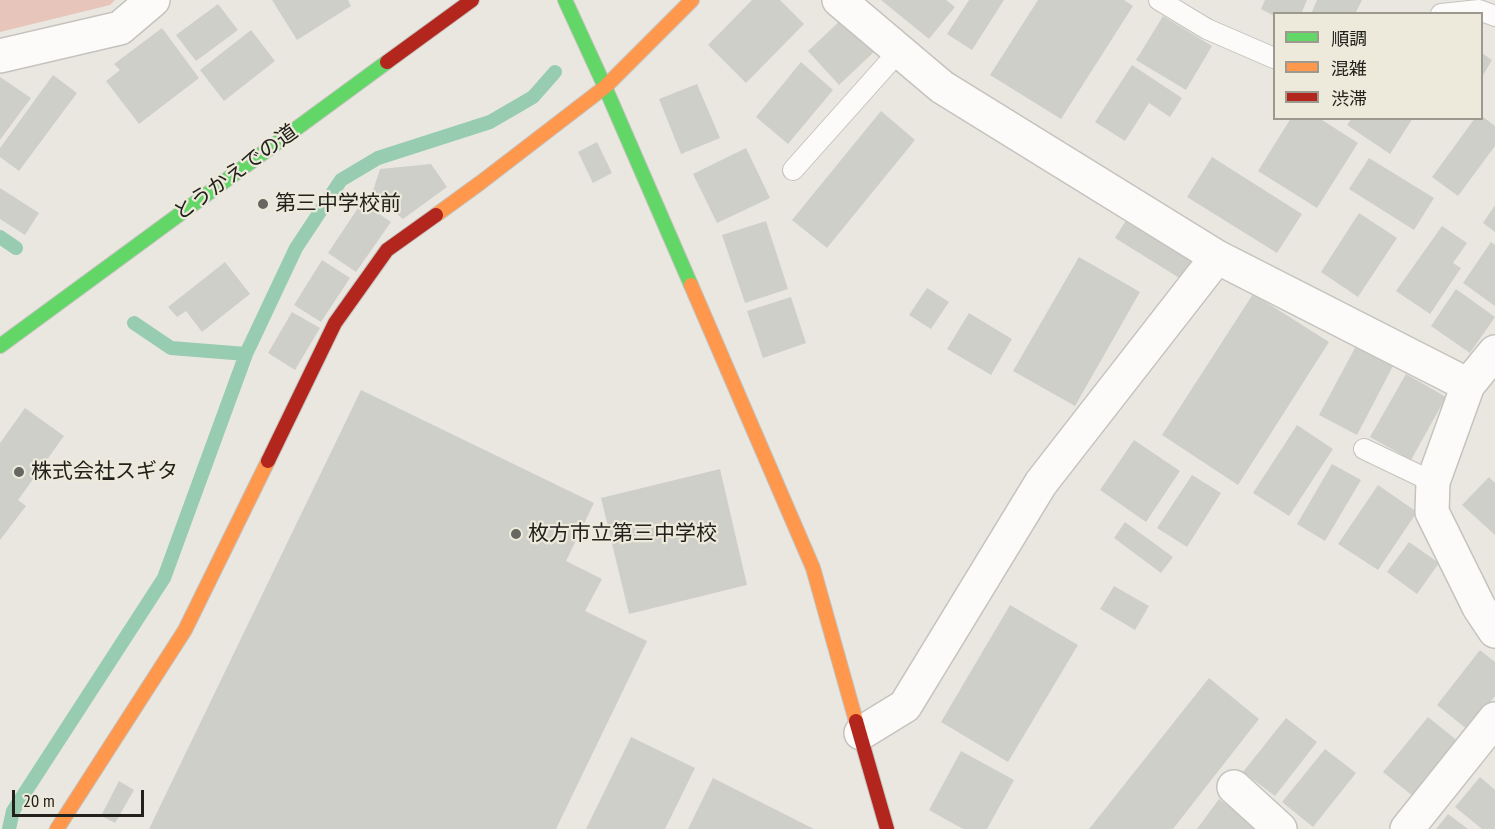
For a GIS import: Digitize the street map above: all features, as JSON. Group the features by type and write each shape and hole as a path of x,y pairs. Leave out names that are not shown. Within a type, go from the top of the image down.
{"street":[{"path":"0,56 120,28 153,0"},
{"name":"とうかえでの道","path":"0,346 472,0"},
{"path":"565,0 605,87 813,568 887,829"},
{"path":"57,829 185,630 335,323 387,250 480,183 605,87 692,0"},
{"path":"839,0 942,87 1217,257 1468,385"},
{"path":"861,733 904,706 1041,483 1217,257"},
{"path":"1495,352 1468,385 1434,482 1432,512 1479,607 1495,631"},
{"path":"1407,829 1495,719"},
{"path":"1234,787 1280,829"}],"lane":[{"path":"1159,0 1207,29 1273,57"},
{"path":"1460,12 1479,10 1495,16"},
{"path":"793,170 899,51"},
{"path":"1364,449 1434,482"}],"shaded area":[{"path":"0,0 115,0 110,5 0,32"}],"building":[{"path":"272,0 348,0 351,6 297,40"},
{"path":"752,0 780,0 804,24 746,83 708,45"},
{"path":"881,0 946,0 955,7 929,39"},
{"path":"969,0 1004,0 972,50 947,34"},
{"path":"1038,0 1124,0 1133,6 1061,119 990,75"},
{"path":"1265,0 1307,0 1302,12 1273,12 1273,15 1261,9"},
{"path":"1317,0 1362,0 1356,12 1312,12"},
{"path":"218,4 238,30 196,61 176,35"},
{"path":"1163,16 1212,46 1186,90 1136,60"},
{"path":"844,17 875,51 839,85 808,51"},
{"path":"162,28 199,78 139,124 106,81 120,70 114,64"},
{"path":"251,30 275,61 224,101 200,70"},
{"path":"1483,54 1492,60 1483,75"},
{"path":"801,62 833,90 788,144 756,117"},
{"path":"1132,65 1182,98 1170,117 1149,103 1125,141 1095,122"},
{"path":"53,75 77,93 19,171 0,157 0,148"},
{"path":"0,77 31,98 0,140"},
{"path":"697,84 720,138 681,154 659,99"},
{"path":"881,111 915,140 827,248 792,220"},
{"path":"1483,117 1495,126 1495,146 1458,196 1432,177 1474,120 1483,120"},
{"path":"1290,120 1322,120 1358,143 1317,208 1258,171"},
{"path":"1351,120 1412,120 1390,154 1347,125"},
{"path":"597,142 612,173 593,183 578,152"},
{"path":"746,148 770,198 717,223 693,174"},
{"path":"1212,157 1302,214 1277,253 1187,197"},
{"path":"1369,158 1434,198 1414,230 1349,189"},
{"path":"431,164 447,187 403,219 372,194 380,169"},
{"path":"0,188 39,213 25,235 0,219"},
{"path":"362,202 391,222 356,272 328,253"},
{"path":"1495,205 1495,232 1483,223"},
{"path":"1359,213 1397,238 1358,297 1321,272"},
{"path":"1130,214 1195,255 1181,279 1115,238"},
{"path":"766,221 788,289 745,303 722,235"},
{"path":"1442,226 1467,243 1453,263 1461,268 1430,314 1396,291"},
{"path":"1491,242 1495,245 1495,306 1463,283"},
{"path":"1079,257 1140,292 1075,406 1013,371"},
{"path":"322,260 350,278 321,322 294,305"},
{"path":"225,262 250,294 202,332 186,311 177,317 168,307"},
{"path":"927,288 949,302 931,329 909,315"},
{"path":"1456,289 1495,317 1470,353 1431,326"},
{"path":"1253,294 1329,342 1238,485 1162,435"},
{"path":"791,297 806,343 763,358 747,311"},
{"path":"292,312 320,328 295,370 268,353"},
{"path":"969,313 1012,339 991,375 947,349"},
{"path":"1356,346 1393,366 1357,435 1319,415"},
{"path":"1406,374 1446,397 1411,460 1370,437"},
{"path":"361,390 594,503 566,561 602,579 585,611 647,641 556,829 149,829"},
{"name":"株式会社スギタ","path":"25,408 64,436 18,500 26,506 0,540 0,443"},
{"path":"1297,425 1333,449 1289,516 1253,493"},
{"path":"1134,440 1180,471 1146,522 1100,490"},
{"path":"1332,464 1361,480 1325,541 1297,524"},
{"path":"720,469 747,585 629,614 601,498"},
{"path":"1192,475 1221,493 1187,547 1157,528"},
{"path":"1489,477 1495,483 1495,535 1462,505"},
{"path":"1378,485 1417,512 1378,570 1338,544"},
{"path":"1125,522 1173,557 1161,573 1114,538"},
{"path":"1409,542 1439,563 1417,594 1387,572"},
{"path":"1114,586 1149,606 1135,630 1100,609"},
{"path":"1010,605 1078,645 1008,762 941,722"},
{"path":"1480,650 1495,662 1495,696 1468,730 1437,705"},
{"path":"1209,678 1259,719 1173,829 1089,829"},
{"path":"1428,717 1459,742 1414,797 1383,772"},
{"path":"1286,718 1317,742 1275,796 1243,772"},
{"path":"631,737 695,768 665,829 586,829"},
{"path":"1325,749 1356,773 1313,827 1282,802"},
{"path":"961,751 1014,780 987,829 963,829 929,810"},
{"path":"1480,777 1495,790 1495,829 1482,829 1455,807"},
{"path":"713,778 814,829 688,829"},
{"path":"119,781 134,790 115,823 101,816"},
{"path":"1219,799 1260,829 1197,829"},
{"path":"1448,814 1468,829 1436,829"}],"waterway":[{"path":"9,829 13,811 164,578 246,354 296,248 341,180 378,158 490,122 533,97 555,72"},
{"path":"0,237 16,248"},
{"path":"134,323 171,348 246,354"}],"traffic: fast":[{"path":"565,0 691,285"},
{"path":"0,346 387,62"}],"traffic: slow":[{"path":"436,215 605,87 692,0"},
{"path":"691,285 813,568 856,721"},
{"path":"57,829 185,630 268,461"}],"traffic: jam":[{"path":"387,62 472,0"},
{"path":"268,461 335,323 387,250 436,215"},
{"path":"856,721 887,829"}],"place":[{"name":"第三中学校前","path":"263,204"},
{"name":"株式会社スギタ","path":"19,472"},
{"name":"枚方市立第三中学校","path":"516,534"}]}
